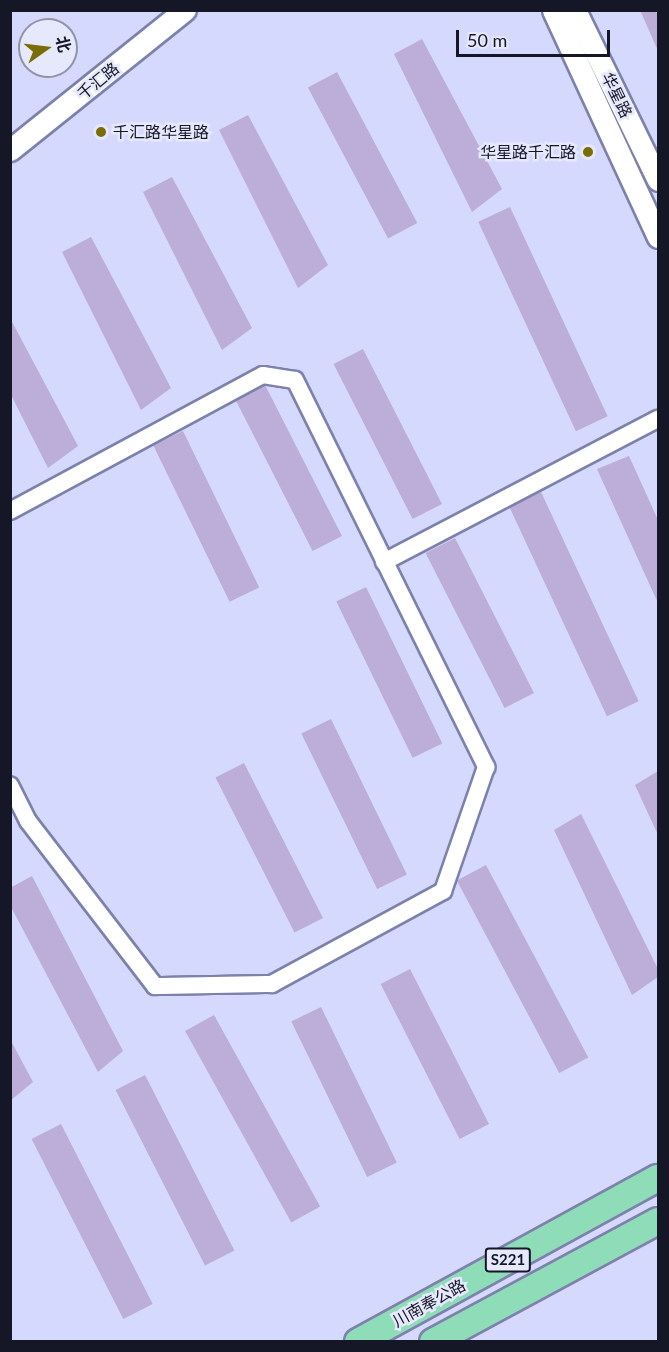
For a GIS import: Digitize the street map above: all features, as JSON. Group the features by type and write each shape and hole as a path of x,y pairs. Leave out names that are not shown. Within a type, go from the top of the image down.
{"main road":[{"name":"川南奉公路","path":"358,1341 658,1178"},
{"name":"S221","path":"433,1341 658,1221"}],"street":[{"name":"千汇路","path":"10,150 185,10"},
{"path":"553,10 658,237"},
{"name":"华星路","path":"575,10 658,180"},
{"path":"10,511 262,375 295,380 486,767 443,891 272,984 155,986 28,821 10,785"},
{"path":"384,562 658,419"}],"building":[{"path":"640,10 658,10 658,51"},
{"path":"422,39 502,189 472,212 394,54"},
{"path":"337,72 417,223 388,238 308,87"},
{"path":"248,115 328,265 298,288 219,130"},
{"path":"172,177 252,328 222,350 143,192"},
{"path":"510,207 608,416 576,431 478,222"},
{"path":"91,237 171,388 141,410 62,252"},
{"path":"10,318 78,446 48,468 10,393"},
{"path":"363,349 442,504 413,519 334,364"},
{"path":"263,381 342,536 313,551 234,396"},
{"path":"183,431 259,587 230,602 153,445"},
{"path":"629,456 658,520 658,603 597,469"},
{"path":"541,492 639,701 607,716 509,507"},
{"path":"455,538 534,693 505,708 426,553"},
{"path":"366,587 442,743 413,758 336,601"},
{"path":"331,719 407,874 377,889 301,733"},
{"path":"244,763 323,918 294,933 215,778"},
{"path":"658,771 658,835 635,785"},
{"path":"581,814 658,969 658,977 632,995 554,830"},
{"path":"486,865 588,1057 559,1073 457,880"},
{"path":"32,876 123,1051 98,1072 10,905 10,888"},
{"path":"410,969 489,1124 460,1139 381,984"},
{"path":"321,1007 397,1162 367,1177 291,1021"},
{"path":"214,1015 320,1207 291,1223 185,1031"},
{"path":"10,1039 33,1082 10,1101"},
{"path":"145,1075 234,1251 205,1266 116,1090"},
{"path":"61,1124 153,1304 123,1319 32,1139"}],"place":[{"name":"千汇路华星路","path":"101,132"},
{"name":"华星路千汇路","path":"588,152"}]}
